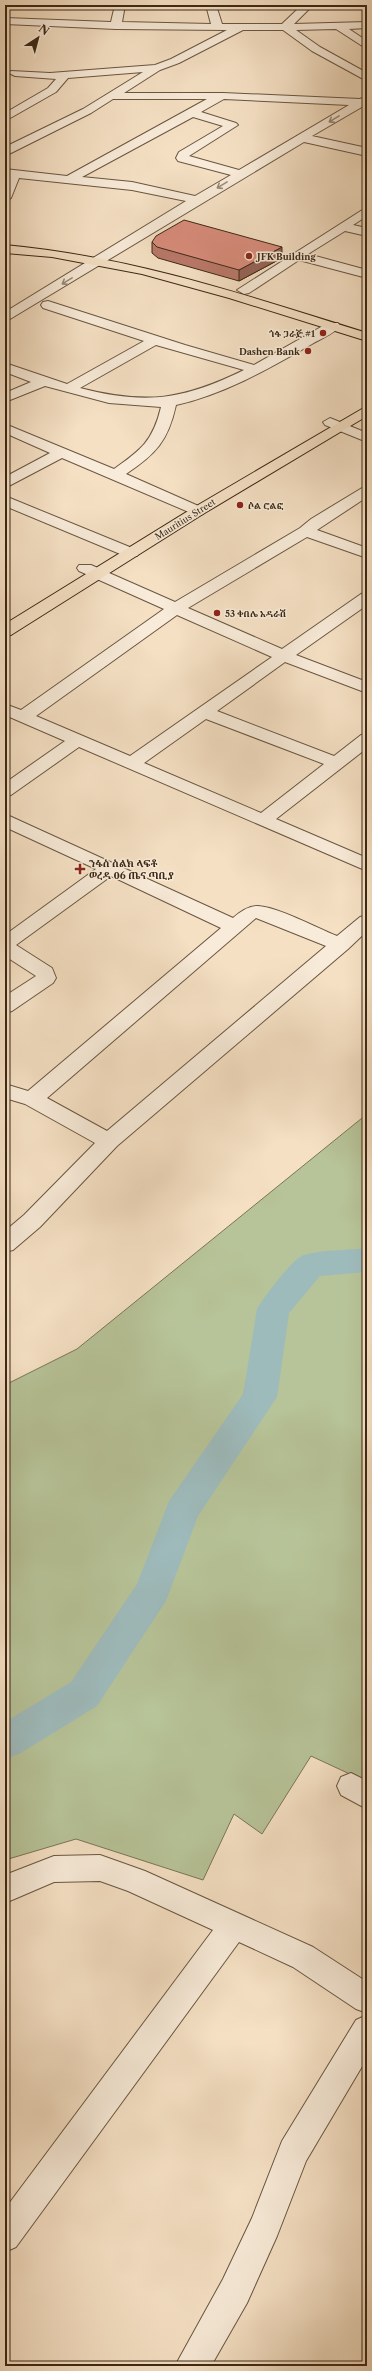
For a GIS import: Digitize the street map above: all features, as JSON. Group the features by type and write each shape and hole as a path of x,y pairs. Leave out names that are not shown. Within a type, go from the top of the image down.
{"main road":[{"path":"5,244 116,258 169,268 367,329"},
{"path":"5,249 116,258 367,337"},
{"name":"Mauritius Street","path":"335,424 367,399"},
{"name":"Mauritius Street","path":"5,619 91,571 335,424 367,410"},
{"name":"Mauritius Street","path":"5,631 91,571"}],"street":[{"path":"116,26 120,5"},
{"path":"211,5 217,26"},
{"path":"289,7 305,7"},
{"path":"285,27 305,7"},
{"path":"5,21 116,26 285,27 367,25"},
{"path":"5,152 113,96 156,68 175,61 242,26"},
{"path":"338,26 367,46"},
{"path":"285,27 316,49 367,78"},
{"path":"5,79 10,71 42,76 133,68 156,68"},
{"path":"5,119 52,90 66,74"},
{"path":"113,96 223,96 365,105"},
{"path":"70,179 223,96"},
{"path":"5,331 48,305 196,200 303,138 365,105"},
{"path":"196,215 318,141 365,105"},
{"path":"193,113 232,125 183,155 182,158 241,174"},
{"path":"5,119 18,124"},
{"path":"32,128 45,131"},
{"path":"303,138 367,152"},
{"path":"5,198 10,174 70,179 145,188 196,200"},
{"path":"244,290 367,211"},
{"path":"344,227 367,232"},
{"path":"299,256 367,274"},
{"path":"5,318 116,258"},
{"path":"48,305 254,370"},
{"path":"5,367 46,381 104,397 140,403 169,403 190,398 254,370 333,326"},
{"path":"70,388 156,340"},
{"path":"5,398 46,381"},
{"path":"115,475 152,449 164,426 169,403"},
{"path":"335,424 367,438"},
{"path":"5,428 192,509"},
{"path":"5,483 60,453"},
{"path":"24,716 174,609 306,531 316,522 367,490"},
{"path":"5,501 126,550"},
{"path":"306,531 367,553"},
{"path":"91,571 174,609 284,656 367,688"},
{"path":"132,762 284,656 363,604"},
{"path":"5,709 265,819 367,865"},
{"path":"205,712 337,763"},
{"path":"5,792 78,740"},
{"path":"265,819 337,763 364,745"},
{"path":"5,820 108,869 234,926"},
{"path":"5,1006 46,978 45,972 5,945 108,869"},
{"path":"32,1099 249,914 257,912 269,915 341,944"},
{"path":"5,1244 32,1221 109,1141 367,921"},
{"path":"5,1091 32,1099 109,1141"},
{"path":"6,1889 23,1880 54,1869 100,1868 135,1880 303,1957 367,1999"},
{"path":"5,2236 234,1926"},
{"path":"192,2366 235,2291 266,2225 293,2152 367,2030"}],"green space":[{"path":"367,1114 367,1782 311,1756 262,1834 234,1814 203,1880 76,1839 5,1860 5,1385 77,1349"}],"building":[{"path":"184,220 282,247 239,270 157,247 152,242 156,236"}],"waterway":[{"path":"5,1742 84,1694 153,1590 182,1511 260,1397 273,1309 311,1265 367,1260"}],"place":[{"name":"JFK Building","path":"249,256"},
{"name":"ጎፋ ጋራጅ #1","path":"323,333"},
{"name":"Dashen Bank","path":"308,351"},
{"name":"ሶል ሮልፎ","path":"240,505"},
{"name":"53 ቀበሌ አዳራሽ","path":"217,613"},
{"name":"ንፋስ ስልክ ላፍቶ ወረዳ 06 ጤና ጣቢያ","path":"80,869"}]}
